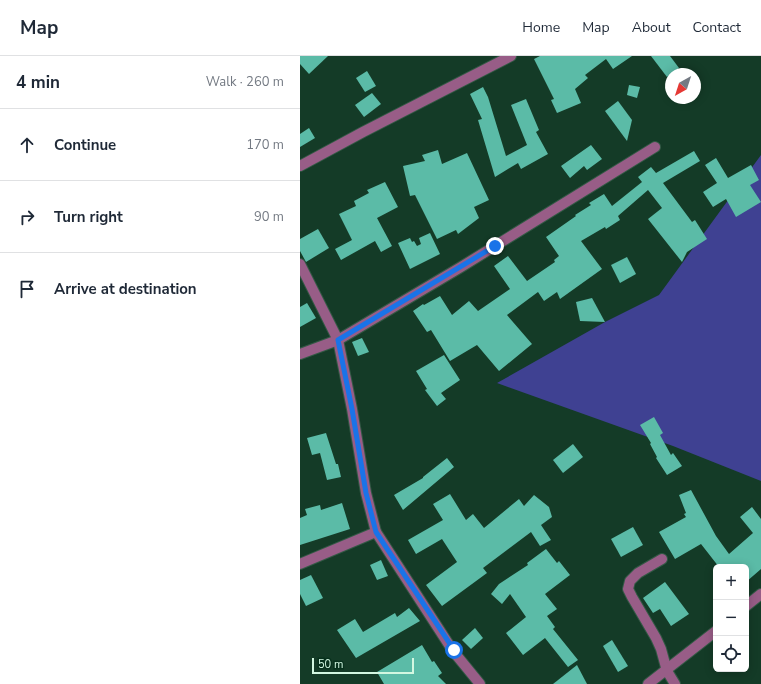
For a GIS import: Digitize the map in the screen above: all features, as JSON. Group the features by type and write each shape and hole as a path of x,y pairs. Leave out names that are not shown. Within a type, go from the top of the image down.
{"street":[{"path":"300,166 511,56"},
{"path":"300,354 338,340 461,267 655,147"},
{"path":"300,264 338,340 352,409 366,493 376,532 454,650 480,684"},
{"path":"300,564 376,532"},
{"path":"662,559 638,573 630,581 628,589 662,649 667,671 675,684"},
{"path":"749,604 761,594"},
{"path":"648,684 667,671 713,633"}],"shaded area":[{"path":"761,155 761,481 673,446 497,383 605,322 659,295"}],"building":[{"path":"300,56 328,56 309,74 300,64"},
{"path":"540,56 632,56 613,69 606,59 585,75 588,78 575,89 581,103 557,113 551,100 554,99 534,59"},
{"path":"651,56 670,56 679,68 665,68 665,74"},
{"path":"367,71 376,86 365,92 356,78"},
{"path":"629,85 640,87 637,98 627,95"},
{"path":"483,87 488,97 506,156 527,145 511,105 526,99 539,130 536,132 548,154 521,169 518,163 495,177 478,120 482,119 470,94"},
{"path":"372,93 381,104 364,117 355,105"},
{"path":"618,101 632,120 627,141 605,111"},
{"path":"309,128 315,138 300,147 300,134"},
{"path":"591,145 602,159 587,170 584,166 570,178 561,166"},
{"path":"438,150 442,164 467,153 489,200 474,207 479,218 458,234 456,230 437,239 415,195 410,196 403,166 425,161 422,155"},
{"path":"694,151 700,161 663,183 692,222 695,220 707,239 687,252 682,262 648,219 662,208 648,190 618,216 620,220 606,229 605,227 581,241 602,269 560,299 557,292 544,301 538,292 507,315 532,344 499,371 477,345 450,361 431,330 427,332 413,311 423,304 424,305 440,296 452,315 469,301 478,311 510,289 494,266 508,256 527,281 555,262 554,260 559,256 546,237 591,205 589,203 604,194 612,206 642,182 638,177 651,167 656,173"},
{"path":"716,158 728,178 751,165 759,180 750,185 761,202 736,217 726,199 713,207 703,192 717,183 705,165"},
{"path":"385,182 398,207 377,218 392,246 381,252 375,241 341,260 335,249 352,240 339,214 356,206 354,201 369,193 367,190"},
{"path":"318,229 329,248 306,262 300,251 300,239"},
{"path":"430,233 440,254 410,269 398,243 410,238 417,246 421,244 419,238"},
{"path":"627,257 636,274 620,283 611,265"},
{"path":"592,298 605,322 580,321 576,302"},
{"path":"307,303 316,318 300,327 300,307"},
{"path":"362,338 369,352 358,356 352,342"},
{"path":"444,355 460,380 441,393 446,399 437,406 425,390 427,389 416,371"},
{"path":"654,417 663,433 660,435 671,455 673,453 682,466 667,475 656,458 657,457 650,444 651,443 640,425"},
{"path":"326,433 336,464 338,464 341,477 327,480 320,453 312,455 307,438"},
{"path":"573,444 583,457 563,473 553,460"},
{"path":"447,458 454,467 403,510 394,495 423,478"},
{"path":"691,490 716,536 729,554 753,533 740,517 752,507 761,519 761,569 749,579 749,564 717,564 701,544 675,559 659,532 686,517 684,514 686,513 679,495"},
{"path":"450,494 466,520 473,514 484,528 519,499 524,506 534,495 549,507 552,517 541,525 551,540 540,546 531,532 483,568 487,573 442,606 426,585 457,562 442,539 416,554 408,540 443,520 433,504"},
{"path":"342,503 350,529 300,545 300,518 307,515 305,509 320,505 321,510"},
{"path":"633,527 643,545 621,557 611,539"},
{"path":"546,549 557,563 559,561 570,575 545,594 557,609 547,616 555,627 553,629 578,660 568,667 545,638 523,655 506,633 526,617 510,594 502,604 491,594 499,584 528,565 527,563"},
{"path":"381,560 388,576 377,580 370,565"},
{"path":"311,575 323,598 306,606 300,594 300,580"},
{"path":"665,582 689,614 671,626 660,609 653,613 643,598"},
{"path":"409,608 420,621 356,658 337,630 355,619 363,632 395,613 397,617"},
{"path":"475,628 483,638 471,649 462,640"},
{"path":"612,640 628,666 618,672 603,646"},
{"path":"422,645 432,662 434,661 442,673 438,676 446,684 384,684 377,672"},
{"path":"577,665 587,684 553,684"}],"route":[{"path":"454,650 376,532 366,493 352,409 338,340 495,246"}]}
